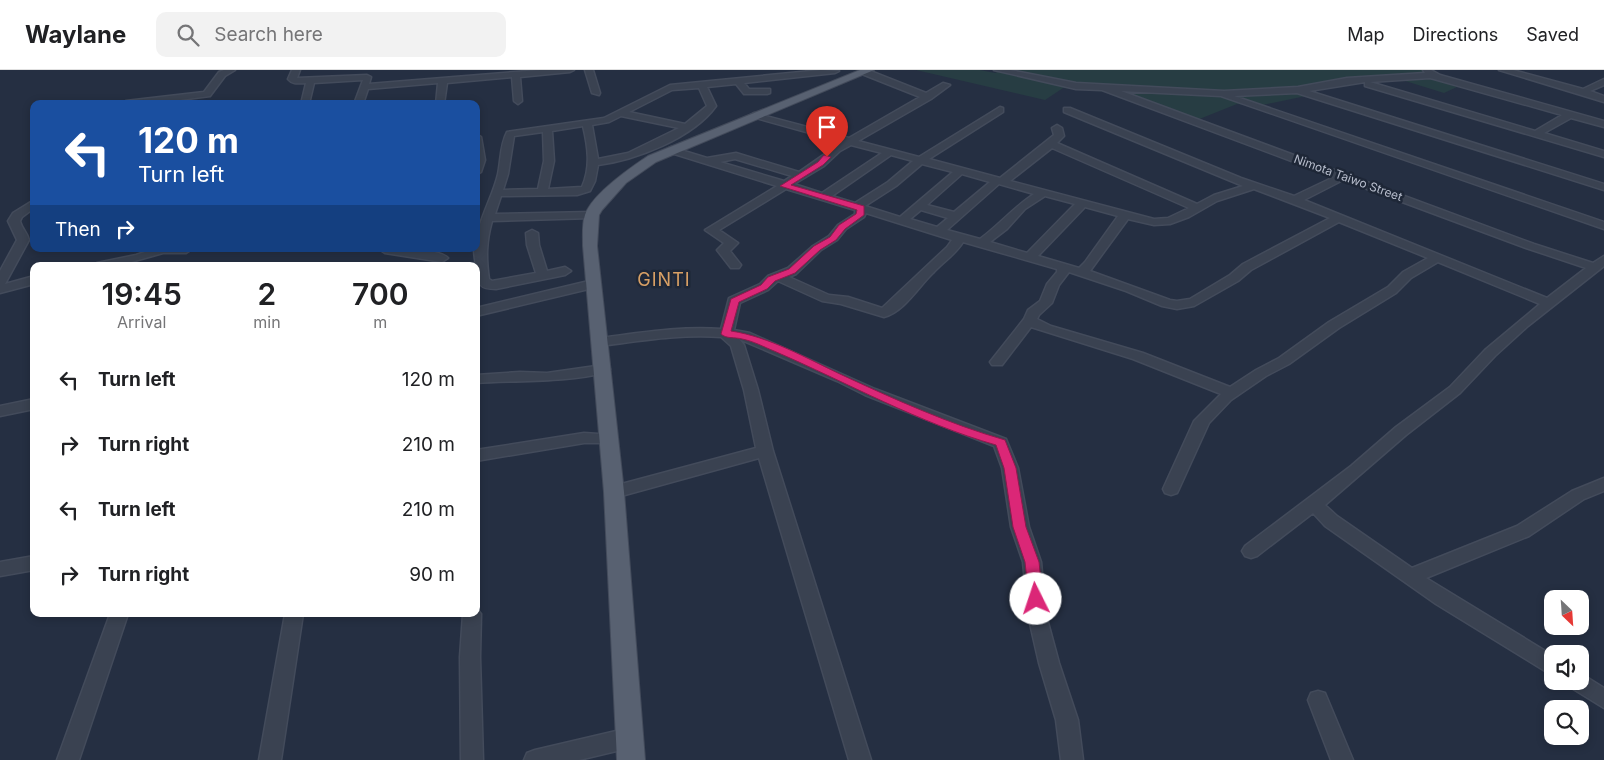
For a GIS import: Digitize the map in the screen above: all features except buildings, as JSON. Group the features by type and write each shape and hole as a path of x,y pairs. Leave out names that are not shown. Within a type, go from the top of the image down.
{"main road":[{"path":"630,760 614,492 590,246 592,215 621,180 652,159 867,71"}],"street":[{"path":"158,100 207,94 222,74 231,70"},
{"path":"296,70 292,80 311,82 368,73 359,100"},
{"path":"438,70 440,100"},
{"path":"364,87 570,70"},
{"path":"589,70 596,93"},
{"path":"1000,70 1066,84 1216,93 1298,90 1330,83 1429,72 1503,96 1604,124"},
{"path":"565,271 496,285 485,283 483,280 480,254 481,238 504,174 508,136 514,133 606,120 652,95 670,88 835,71"},
{"path":"867,71 928,96"},
{"path":"1509,71 1604,100"},
{"path":"516,75 518,101"},
{"path":"1503,96 1533,78"},
{"path":"1361,81 1604,154"},
{"path":"305,100 311,82"},
{"path":"739,82 748,92 767,91"},
{"path":"1584,93 1587,89 1604,82"},
{"path":"595,162 628,156 669,138 708,112 712,106 702,85"},
{"path":"735,265 723,250 732,243 711,230 820,164 837,149 946,85"},
{"name":"Nimota Taiwo Street","path":"1102,87 1530,246 1601,262"},
{"path":"1298,90 1604,187"},
{"path":"1216,93 1604,226"},
{"path":"859,208 892,184 920,160 1000,110"},
{"path":"1067,110 1549,303"},
{"path":"621,113 686,127"},
{"path":"1536,134 1570,114"},
{"path":"754,116 888,153 1044,192 1082,204 1163,222 1238,189 1255,186"},
{"path":"497,193 577,192 586,189 595,162 594,147 587,123"},
{"path":"940,231 954,216 981,197 999,181 1008,178 1059,136 1056,128"},
{"path":"542,192 548,176 551,155 547,129"},
{"path":"1049,143 1197,208"},
{"path":"671,150 784,186 1081,272 1130,288 1167,303 1184,305 1217,289 1247,267 1338,218"},
{"path":"822,197 888,153"},
{"path":"705,161 736,156 801,176"},
{"path":"903,220 939,186 960,171"},
{"path":"1295,200 1344,176"},
{"path":"981,244 1003,227 1021,207 1044,192"},
{"path":"1030,257 1082,204"},
{"path":"0,282 23,240 22,234 16,228 14,221 17,215 30,206"},
{"path":"920,206 954,216"},
{"path":"859,208 860,215 842,227 833,238 817,248 792,271 772,279 764,287 734,301 736,338 751,390 765,451 860,760"},
{"path":"488,218 592,215"},
{"path":"1081,272 1090,264 1125,215"},
{"path":"532,233 543,276"},
{"path":"780,277 826,298 843,300 884,313 955,246 958,240 956,236"},
{"path":"120,262 156,252"},
{"path":"404,252 442,258"},
{"path":"1171,489 1202,421 1226,397 1261,373 1284,361 1334,324 1392,290 1407,275 1436,258"},
{"path":"1251,551 1320,499 1401,431 1455,390 1490,353 1523,323 1601,262"},
{"path":"997,362 1030,320 1033,313 1046,303 1053,284 1063,273 1063,267"},
{"path":"0,289 30,281"},
{"path":"480,311 593,284"},
{"path":"1030,320 1038,326 1138,356 1204,380 1233,394"},
{"path":"600,342 689,332 736,338 842,378 870,392 1001,443 1010,468 1020,527 1033,567 1037,615 1049,663 1067,720 1072,760"},
{"path":"480,379 520,376 547,377 602,370"},
{"path":"0,412 30,405"},
{"path":"480,455 584,438 608,439"},
{"path":"614,492 765,451"},
{"path":"1411,576 1522,531 1578,496 1604,484"},
{"path":"1320,499 1316,505 1331,522 1443,599 1544,660"},
{"path":"0,569 30,564"},
{"path":"68,760 118,617"},
{"path":"270,760 294,617"},
{"path":"472,617 470,657 472,760"},
{"path":"1589,689 1604,699"},
{"path":"1318,700 1342,760"},
{"path":"535,760 629,738"}],"green space":[{"path":"916,70 980,70 995,73 1001,70 1423,70 1431,77 1457,87 1444,93 1402,80 1375,80 1300,88 1306,96 1258,106 1237,104 1192,122 1108,92 1063,88 1045,100"}],"district":[{"name":"GINTI","path":"664,280"}],"route":[{"path":"827,157 820,164 784,186 861,208 860,215 845,224 829,242 817,248 792,271 772,279 764,287 734,301 726,334 745,336 778,349 860,388 1001,443 1010,468 1020,527 1032,562 1036,599"}]}
